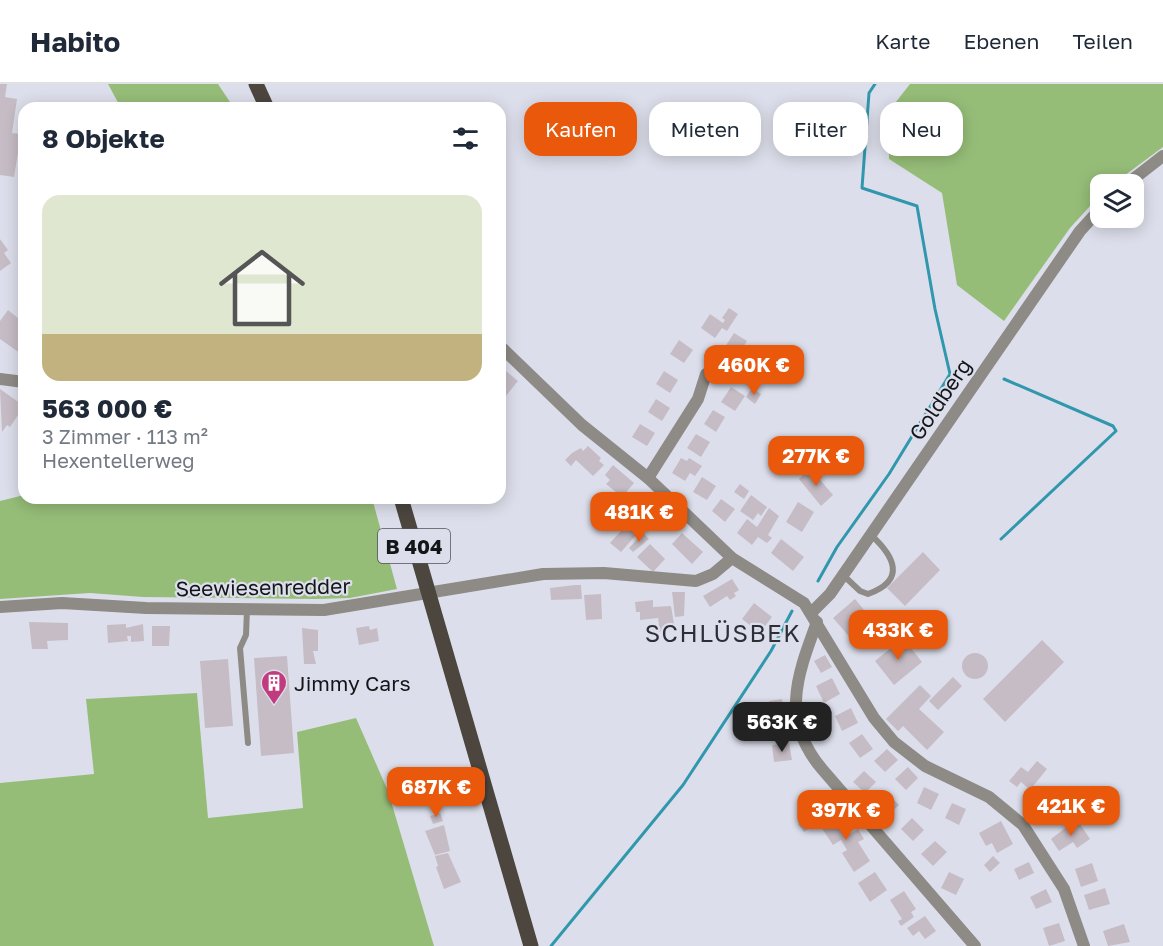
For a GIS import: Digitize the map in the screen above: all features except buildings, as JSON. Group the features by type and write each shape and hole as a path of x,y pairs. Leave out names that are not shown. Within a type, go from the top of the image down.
{"main road":[{"path":"256,84 264,102"},
{"name":"B 404","path":"403,504 531,946"}],"street":[{"path":"1140,174 1163,156"},
{"name":"Goldberg","path":"814,617 1073,241 1090,221"},
{"path":"506,352 582,425 648,478 732,558 804,603 874,718 894,742 925,766 989,797 1023,825 1064,889 1084,946"},
{"path":"648,478 698,399 706,374"},
{"path":"0,379 18,381"},
{"name":"Seewiesenredder","path":"0,607 62,603 146,608 324,610 543,574 604,573 696,581 713,574 732,558"},
{"path":"814,617 795,689 797,719 806,747 818,764 975,946"}],"lane":[{"path":"843,575 860,591 868,594 883,585 891,574 892,557 871,535"},
{"path":"247,609 246,635 240,648 248,743"}],"green space":[{"path":"108,84 218,84 230,102 118,102"},
{"path":"910,84 1163,84 1163,147 1127,174 1090,174 1090,206 1070,228 1004,321 957,285 942,193 889,159 889,156 963,156 963,102 896,102"},
{"path":"18,496 18,504 374,504 397,589 350,598 316,599 143,597 90,593 0,599 0,501"},
{"path":"197,693 208,818 303,808 297,732 356,718 388,791 434,946 0,946 0,783 94,774 86,699"}],"waterway":[{"path":"818,581 837,547 889,474 950,374 935,309 917,206 862,188 869,93 875,84"},
{"path":"1001,539 1116,431 1113,426 1004,379"},
{"path":"551,946 683,785 771,651 792,611"}],"place":[{"name":"Jimmy Cars","path":"274,706"}],"district":[{"name":"SCHLÜSBEK","path":"723,632"}]}
